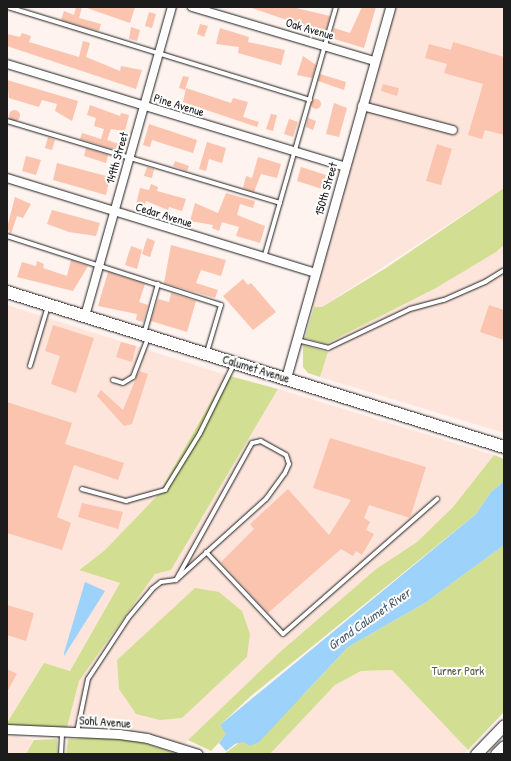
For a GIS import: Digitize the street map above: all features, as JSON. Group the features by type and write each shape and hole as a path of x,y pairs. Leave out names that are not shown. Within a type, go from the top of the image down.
{"main road":[{"name":"Calumet Avenue","path":"7,292 504,447"},
{"path":"476,754 504,725"},
{"path":"496,754 504,746"}],"street":[{"name":"149th Street","path":"85,316 172,7"},
{"name":"Oak Avenue","path":"192,7 374,61"},
{"name":"150th Street","path":"286,378 390,7"},
{"name":"Pine Avenue","path":"7,64 345,167"},
{"path":"362,106 453,130"},
{"name":"Cedar Avenue","path":"7,178 315,273"},
{"name":"Sohl Avenue","path":"7,729 62,731 147,738 198,754"}],"lane":[{"path":"7,7 159,55 310,100"},
{"path":"264,258 336,7"},
{"path":"7,121 129,159 280,203"},
{"path":"7,236 221,305 206,354"},
{"path":"297,340 328,348 410,309 444,300 485,282 504,270"},
{"path":"113,380 124,383 133,376 147,335 158,284"},
{"path":"30,366 48,305"},
{"path":"82,489 126,500 165,490 200,433 234,362"},
{"path":"77,732 88,680 99,661 152,589 161,582 176,580 278,486 289,464 286,455 261,441 252,442 176,580"},
{"path":"206,552 283,634 437,499"},
{"path":"61,754 62,731"}],"shaded area":[{"path":"390,7 504,7 504,188 322,307 306,307"},
{"path":"504,245 504,433 320,377 328,352 326,344 436,288"},
{"path":"7,305 226,375 158,495 105,550 79,569 120,583 70,671 44,664 7,723"},
{"path":"278,389 494,455 453,507 417,542 376,569 280,652 181,747 66,731 79,681 155,574 171,570"},
{"path":"392,670 468,750 464,754 270,754 336,684 361,671"},
{"path":"7,735 34,740 26,754 7,754"}],"green space":[{"path":"504,188 504,245 496,252 436,288 326,344 305,338 314,307 322,307 386,268"},
{"path":"303,345 328,352 320,377 308,373 303,367"},
{"path":"226,375 278,389 171,570 155,574 79,681 66,731 7,729 7,723 44,663 70,671 120,583 79,570 105,550 158,495"},
{"path":"494,455 504,459 504,481 491,492 476,514 252,695 220,725 227,734 211,751 188,740 280,652 376,569 417,542 453,507"},
{"name":"Turner Park","path":"504,545 504,712 468,750 392,670 361,671 335,685 270,754 224,754 304,694 348,647 425,603"},
{"path":"195,588 219,592 242,611 250,634 247,657 182,718 160,720 136,714 119,689 117,660"},
{"path":"105,737 138,741 177,754 66,754 68,739"},
{"path":"57,739 58,754 26,754 34,740"}],"water":[{"name":"Grand Calumet River","path":"504,481 504,545 425,603 348,647 259,742 250,746 243,742 235,744 226,751 219,743 226,734 220,725 476,514 491,492"},
{"path":"85,582 105,591 64,656 64,653"}],"building":[{"path":"76,7 82,7 79,18 101,24 99,31 61,20 64,11 74,15"},
{"path":"84,7 135,7 130,23"},
{"path":"249,7 292,7 330,16 325,33"},
{"path":"362,7 376,7 364,48 331,38 334,28 350,33"},
{"path":"149,12 156,14 152,28 145,26"},
{"path":"200,24 208,26 204,37 197,34"},
{"path":"131,27 140,30 137,41 129,39"},
{"path":"220,28 249,37 248,42 285,50 281,65 238,53 239,47 216,44"},
{"path":"22,33 31,36 29,42 79,57 83,41 90,43 86,57 120,71 121,66 142,70 136,89 7,46 7,34 20,37"},
{"path":"453,42 504,57 504,135 485,130 482,139 468,135 483,84 444,73 447,64 425,58 429,44 451,50"},
{"path":"303,56 316,65 312,78 297,75"},
{"path":"320,74 346,82 344,90 318,81"},
{"path":"183,76 189,77 185,90 179,88"},
{"path":"7,80 78,101 72,121 55,111 57,104 42,100 39,107 9,98"},
{"path":"383,84 399,88 397,96 381,91"},
{"path":"186,88 231,103 233,98 248,102 243,117 259,122 257,127 183,102"},
{"path":"316,99 321,104 316,109 311,104"},
{"path":"334,103 347,108 339,137 326,134"},
{"path":"90,105 120,116 121,113 129,115 125,131 111,129 107,140 122,145 120,151 80,139 82,133 101,139 104,129 94,126 96,118 87,115"},
{"path":"14,109 18,111 20,115 18,119 14,121 10,119 8,115 10,111"},
{"path":"271,114 277,115 273,131 266,129"},
{"path":"308,118 316,121 313,130 306,127"},
{"path":"289,119 298,122 293,137 284,134"},
{"path":"149,124 197,140 193,153 152,140 150,147 143,145"},
{"path":"48,137 55,140 52,150 45,148"},
{"path":"207,142 226,148 222,163 209,159 206,171 199,169"},
{"path":"437,144 452,149 441,185 426,181"},
{"path":"86,148 108,155 106,163 84,156"},
{"path":"26,156 41,160 36,175 22,171"},
{"path":"258,157 281,164 277,178 261,174 254,192 243,188 246,176 252,178"},
{"path":"175,161 189,166 187,171 173,166"},
{"path":"57,163 110,177 106,195 53,180"},
{"path":"147,167 154,169 152,178 144,176"},
{"path":"301,167 326,175 322,189 297,181"},
{"path":"151,184 158,187 157,191 186,199 182,211 169,207 168,210 146,201 144,207 136,205 140,188 149,190"},
{"path":"226,193 255,201 253,208 240,204 237,215 265,226 260,243 236,236 239,227 222,222 219,231 212,228 213,225 190,221 195,203 218,213"},
{"path":"15,197 31,204 23,218 17,216 11,234 7,228"},
{"path":"52,210 100,223 96,236 69,232 47,224"},
{"path":"147,238 155,241 150,257 142,254"},
{"path":"171,245 226,260 221,276 201,270 196,283 218,290 215,298 164,283"},
{"path":"131,246 142,250 137,269 125,265"},
{"path":"71,260 88,266 73,291 17,277 22,262 36,266 37,261 44,264 43,268 67,276"},
{"path":"108,272 145,284 139,302 148,305 143,322 136,320 137,314 98,306"},
{"path":"243,279 248,285 251,283 276,312 253,330 223,296"},
{"path":"171,293 196,301 187,332 151,321 158,299 169,302"},
{"path":"489,305 504,310 504,340 480,332"},
{"path":"53,325 94,338 76,393 51,384 60,356 45,351"},
{"path":"121,342 136,346 132,362 116,357"},
{"path":"139,371 148,374 132,424 124,426 97,396 101,390 123,410"},
{"path":"7,402 72,423 65,444 124,463 118,480 74,465 57,517 71,523 62,550 7,533"},
{"path":"330,438 426,467 410,518 369,505 364,518 370,522 366,530 374,534 362,555 356,551 353,556 341,549 268,613 221,562 254,529 250,524 288,489 329,535 351,500 313,488"},
{"path":"82,503 123,512 118,529 78,517"},
{"path":"7,605 34,613 26,641 7,635"},
{"path":"7,669 17,674 7,692"}]}
